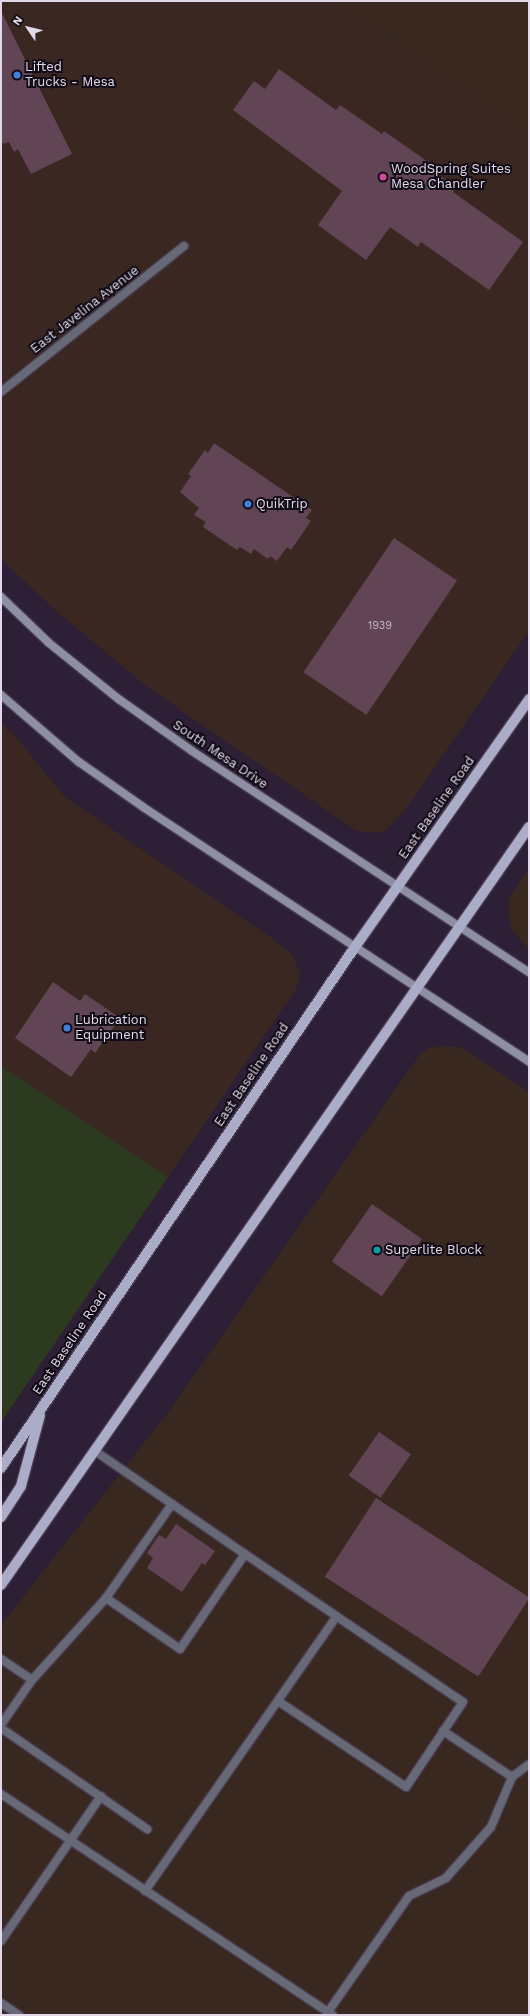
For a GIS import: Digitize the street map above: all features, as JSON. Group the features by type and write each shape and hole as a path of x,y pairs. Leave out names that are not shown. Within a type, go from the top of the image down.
{"main road":[{"name":"South Mesa Drive","path":"1,597 49,643 120,700 266,801 440,912 529,972"},
{"path":"1,695 86,767 388,970 529,1062"},
{"name":"East Baseline Road","path":"1,1468 355,947 529,699"},
{"path":"1,1585 462,927 529,827"},
{"path":"1,1517 21,1486 42,1407"}],"street":[{"name":"East Javelina Avenue","path":"1,392 184,246"},
{"path":"95,1451 463,1702 406,1787 278,1701"},
{"path":"147,1829 1,1726 32,1680 106,1598 172,1504"},
{"path":"106,1598 180,1649 245,1554"},
{"path":"145,1891 337,1616"},
{"path":"1,1659 32,1680"},
{"path":"443,1731 512,1777"},
{"path":"1,1794 331,2013 409,1896 446,1878 490,1827 512,1777 529,1764"},
{"path":"1,1941 4,1930 70,1841 101,1796"},
{"path":"1,2003 19,2015"}],"shaded area":[{"path":"1,1 331,1 529,140 529,631 406,809 387,829 377,833 357,831 186,714 140,681 56,611 1,559"},
{"path":"331,1 529,1 529,140"},
{"path":"1,723 18,739 65,797 266,934 292,954 301,975 296,989 1,1423"},
{"path":"529,868 529,949 511,929 508,912 510,896"},
{"path":"443,1046 461,1047 529,1092 529,2015 1,2015 1,1625 169,1411 421,1053 430,1048"}],"green space":[{"path":"1,1066 168,1177 1,1422"}],"building":[{"name":"Lifted Trucks - Mesa","path":"1,11 72,154 31,174 18,149 14,152 9,142 3,144 1,139"},
{"name":"WoodSpring Suites Mesa Chandler","path":"279,69 336,110 340,105 382,134 384,131 431,164 428,168 456,187 453,192 523,242 489,290 421,242 418,247 390,227 366,260 318,225 342,191 233,110 254,81 265,89"},
{"name":"QuikTrip","path":"214,443 312,510 306,518 311,521 291,550 287,547 277,561 270,556 268,559 254,549 251,554 240,547 237,550 203,527 206,522 194,515 199,508 180,492 191,476 188,474 205,450 208,453"},
{"path":"394,538 457,580 366,715 303,672"},
{"name":"Lubrication Equipment","path":"53,982 80,1001 85,994 120,1018 95,1053 91,1049 71,1077 15,1038"},
{"name":"Superlite Block","path":"372,1204 422,1239 382,1296 332,1261"},
{"path":"379,1432 411,1454 381,1498 349,1475"},
{"path":"376,1498 529,1597 478,1677 325,1577"},
{"path":"176,1524 215,1551 205,1565 202,1563 182,1592 147,1568 153,1558 147,1553 159,1535 166,1539"}],"place":[{"name":"Lifted Trucks - Mesa","path":"17,75"},
{"name":"WoodSpring Suites Mesa Chandler","path":"383,177"},
{"name":"QuikTrip","path":"248,504"},
{"name":"Lubrication Equipment","path":"67,1028"},
{"name":"Superlite Block","path":"377,1250"}]}
